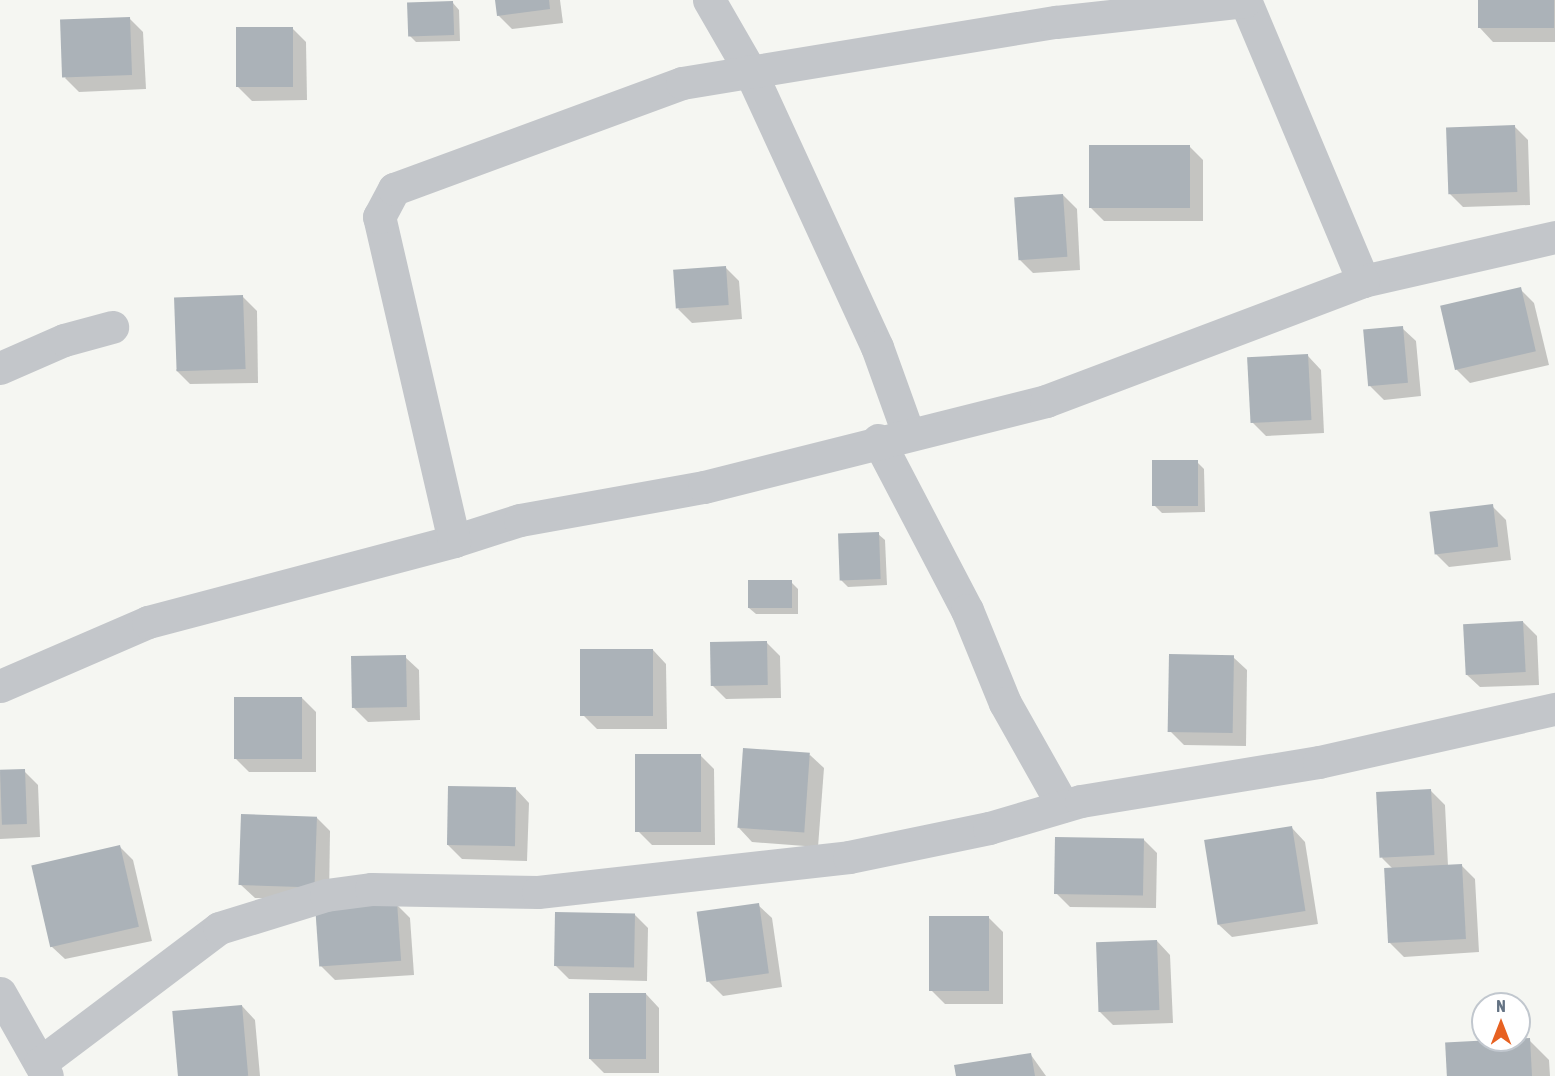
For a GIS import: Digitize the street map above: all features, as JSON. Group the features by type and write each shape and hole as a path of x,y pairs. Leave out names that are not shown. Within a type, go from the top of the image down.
{"street":[{"path":"709,0 750,71 877,347 893,436 1005,703 1064,806"},
{"path":"454,541 379,217 394,189 682,83 1056,22 1245,0 1363,281"},
{"path":"0,686 148,622 454,541 520,520 704,487 893,436 1046,401 1363,281 1555,237"},
{"path":"0,368 64,340 112,327"},
{"path":"0,993 43,1069 219,928 326,895 371,889 538,892 849,857 989,828 1064,806 1319,762 1555,709"}],"building":[{"path":"495,0 549,0 550,9 497,16"},
{"path":"1478,0 1554,0 1554,28 1478,28"},
{"path":"453,1 454,35 408,37 407,3"},
{"path":"130,17 132,75 62,77 60,19"},
{"path":"236,27 293,27 293,87 236,87"},
{"path":"1515,125 1517,192 1448,194 1446,127"},
{"path":"1089,145 1190,145 1190,208 1089,208"},
{"path":"1063,194 1067,257 1019,260 1014,197"},
{"path":"726,266 729,305 676,309 673,270"},
{"path":"1521,287 1536,351 1455,370 1440,306"},
{"path":"243,295 246,369 177,371 174,297"},
{"path":"1403,326 1408,383 1368,386 1363,329"},
{"path":"1308,354 1311,420 1251,423 1247,357"},
{"path":"1152,460 1198,460 1198,506 1152,506"},
{"path":"1493,504 1498,547 1435,554 1429,512"},
{"path":"879,532 881,579 840,580 838,533"},
{"path":"748,580 792,580 792,608 748,608"},
{"path":"1523,621 1526,672 1466,675 1463,624"},
{"path":"767,641 768,685 711,686 710,642"},
{"path":"580,649 653,649 653,716 580,716"},
{"path":"1169,654 1234,655 1233,733 1168,732"},
{"path":"406,655 407,707 352,708 351,656"},
{"path":"234,697 302,697 302,759 234,759"},
{"path":"743,748 810,753 804,832 737,828"},
{"path":"635,754 701,754 701,832 635,832"},
{"path":"25,769 27,824 2,825 0,770"},
{"path":"448,786 516,787 515,846 447,845"},
{"path":"1431,789 1434,855 1380,858 1376,792"},
{"path":"241,814 317,817 314,888 239,885"},
{"path":"1292,826 1305,911 1218,925 1204,840"},
{"path":"1055,837 1144,839 1143,896 1054,894"},
{"path":"120,845 139,927 50,947 31,865"},
{"path":"1462,864 1466,939 1388,943 1384,868"},
{"path":"397,902 401,961 319,967 315,908"},
{"path":"759,903 769,973 706,982 697,912"},
{"path":"555,912 635,913 634,967 554,966"},
{"path":"929,916 989,916 989,991 929,991"},
{"path":"1157,940 1159,1010 1098,1012 1096,942"},
{"path":"589,993 646,993 646,1059 589,1059"},
{"path":"242,1005 248,1076 178,1076 172,1011"},
{"path":"1471,1041 1471,1052 1531,1052 1532,1076 1447,1076 1445,1042"},
{"path":"1031,1053 1035,1076 956,1076 954,1065"}]}
